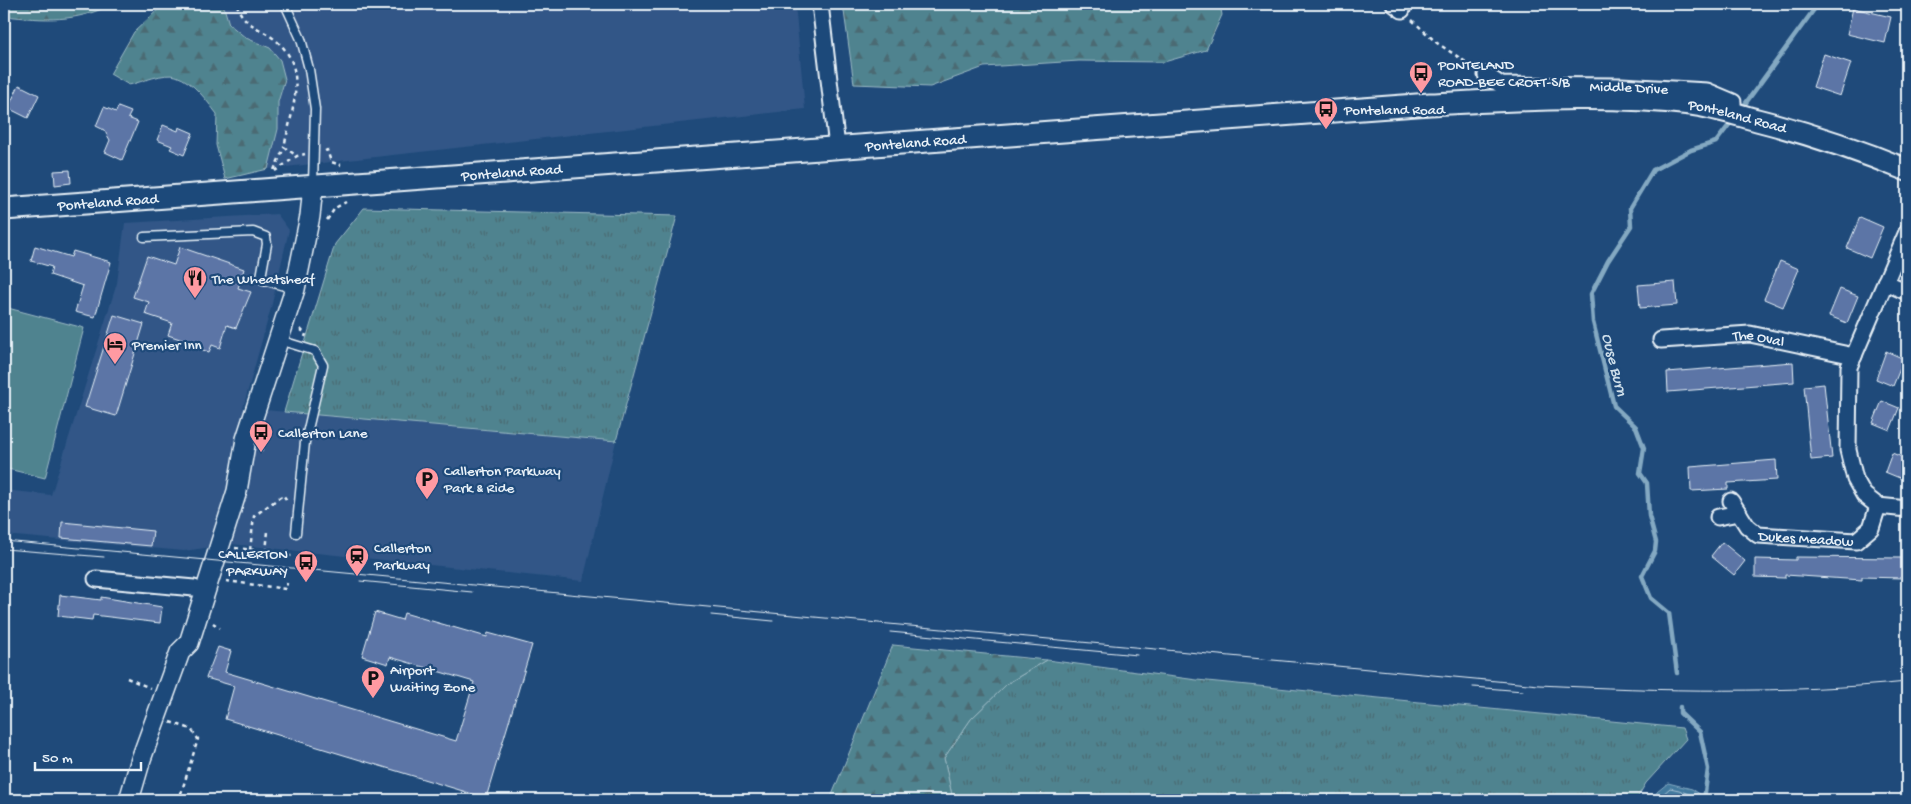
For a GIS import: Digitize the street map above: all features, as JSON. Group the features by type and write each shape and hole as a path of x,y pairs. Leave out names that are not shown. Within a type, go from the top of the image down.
{"main road":[{"name":"Ponteland Road","path":"4,209 1430,104 1559,98 1650,100 1693,105 1733,113 1797,130 1866,153 1907,170"}],"street":[{"path":"820,4 837,147"},
{"name":"Middle Drive","path":"1486,75 1502,85 1621,86 1706,91 1733,102 1733,113"},
{"path":"129,800 156,717 185,647 237,490 242,456 295,288 308,224 313,186"},
{"path":"1907,232 1849,367 1848,450 1855,479 1864,494 1878,506 1907,509"},
{"path":"1885,282 1907,292"},
{"name":"The Oval","path":"1661,340 1691,331 1750,334 1854,356"},
{"path":"185,647 178,636 225,490 242,456"},
{"name":"Dukes Meadow","path":"1718,517 1735,507 1747,526 1758,535 1856,541 1871,528 1878,506"},
{"path":"96,579 194,588"},
{"path":"120,800 141,760"}],"lane":[{"path":"284,4 301,39 309,69 315,109 313,186"},
{"path":"144,237 253,232 262,234 268,240 262,280 295,288"},
{"path":"278,339 315,351 323,365 305,442 296,533"}],"path":[{"path":"238,4 239,12 248,22 271,35 291,57 296,73 295,90 284,147 274,172 297,156 284,147"},
{"path":"1398,7 1437,43 1486,75"},
{"path":"327,150 331,162 344,165"},
{"path":"324,226 331,213 344,203"},
{"path":"250,550 254,516 283,495 291,505 299,506"},
{"path":"266,552 268,531"},
{"path":"233,548 290,554 290,558"},
{"path":"223,580 286,589 287,583"},
{"path":"126,678 165,694"},
{"path":"156,717 187,727 194,732 198,739 179,800"}],"shaded area":[{"path":"223,4 795,4 805,109 268,169 278,129 278,102 285,79 270,48 246,38 229,24"},
{"path":"277,214 289,230 271,308 243,408 616,441 583,581 232,544 184,551 4,535 4,490 51,495 117,283 125,223"}],"green space":[{"path":"4,4 113,4 72,17 47,19 4,16"},
{"path":"164,4 223,4 229,24 246,38 270,48 280,60 285,79 278,102 278,129 268,169 225,179 216,145 217,114 188,82 176,76 165,75 129,85 110,74 134,32"},
{"path":"843,4 1220,4 1222,15 1206,50 1164,62 1079,61 984,67 930,87 854,84"},
{"path":"364,208 677,216 616,441 284,412 335,244"},
{"path":"4,307 84,328 45,478 4,468"},
{"path":"893,645 1047,660 1008,683 971,719 944,758 953,800 830,800"},
{"path":"1047,660 1197,680 1682,728 1686,739 1646,783 1636,800 953,800 944,758 971,719 1008,683"}],"water":[{"path":"1668,783 1692,789 1709,800 1655,800 1657,792"}],"building":[{"path":"1853,8 1891,17 1885,43 1847,34"},
{"path":"1824,54 1851,63 1840,96 1813,87"},
{"path":"19,85 39,95 28,118 8,108"},
{"path":"104,107 116,112 118,107 131,112 128,118 138,122 122,160 105,152 110,140 104,130 96,126"},
{"path":"163,125 178,131 179,127 193,133 184,155 170,149 172,146 157,140"},
{"path":"70,170 71,183 55,185 54,171"},
{"path":"1860,217 1883,227 1870,258 1847,248"},
{"path":"35,246 71,257 73,251 111,262 95,317 75,312 83,286 50,275 52,267 31,261"},
{"name":"The Wheatsheaf","path":"180,247 244,269 238,288 251,292 236,328 227,325 220,348 212,345 209,352 197,348 198,345 168,335 172,323 145,314 149,302 133,297 147,256 174,265"},
{"path":"1780,261 1799,269 1783,307 1764,299"},
{"path":"1675,282 1677,305 1640,308 1638,285"},
{"path":"1840,289 1858,296 1847,323 1829,316"},
{"name":"Premier Inn","path":"114,315 144,324 116,416 85,407"},
{"path":"1886,351 1904,359 1893,386 1876,379"},
{"path":"1793,362 1794,382 1668,392 1667,372"},
{"path":"1824,384 1832,458 1811,460 1804,386"},
{"path":"1882,401 1899,408 1890,430 1873,423"},
{"path":"1892,453 1907,459 1907,481 1885,472"},
{"path":"1776,460 1777,480 1728,483 1728,489 1691,491 1690,467"},
{"path":"62,522 153,531 151,546 61,538"},
{"path":"1722,542 1745,561 1734,575 1711,556"},
{"path":"1796,557 1902,558 1902,578 1862,577 1862,580 1785,575 1785,578 1755,577 1755,559 1796,560"},
{"path":"60,595 101,600 101,597 162,607 160,623 93,615 92,620 58,616"},
{"path":"375,612 402,620 404,613 487,637 488,633 532,645 486,798 225,719 234,686 206,678 218,647 231,651 225,672 456,741 474,682 390,657 388,664 362,656"}],"waterway":[{"name":"Ouse Burn","path":"1745,104 1818,4"},
{"name":"Ouse Burn","path":"1677,673 1669,613 1651,598 1642,576 1655,551 1656,542 1649,516 1647,483 1640,473 1644,448 1636,427 1614,406 1593,322 1591,294 1608,261 1631,226 1630,208 1653,170 1691,150 1716,142 1729,125"},
{"name":"Ouse Burn","path":"1680,707 1680,713 1700,732 1708,769 1704,800"}],"tram line":[{"path":"4,541 1539,685 1631,689 1769,690 1907,682"},
{"path":"4,549 104,557"},
{"path":"360,581 472,592"},
{"path":"711,615 773,621"},
{"path":"890,632 1137,655"},
{"path":"1473,687 1523,691"}],"place":[{"name":"PONTELAND ROAD-BEE CROFT-S/B","path":"1421,94"},
{"name":"Ponteland Road","path":"1326,130"},
{"name":"The Wheatsheaf","path":"195,299"},
{"name":"Premier Inn","path":"115,365"},
{"name":"Callerton Lane","path":"261,453"},
{"name":"Callerton Parkway Park & Ride","path":"427,500"},
{"name":"Callerton Parkway","path":"357,577"},
{"name":"CALLERTON PARKWAY","path":"306,583"},
{"name":"Airport Waiting Zone","path":"373,699"}]}
